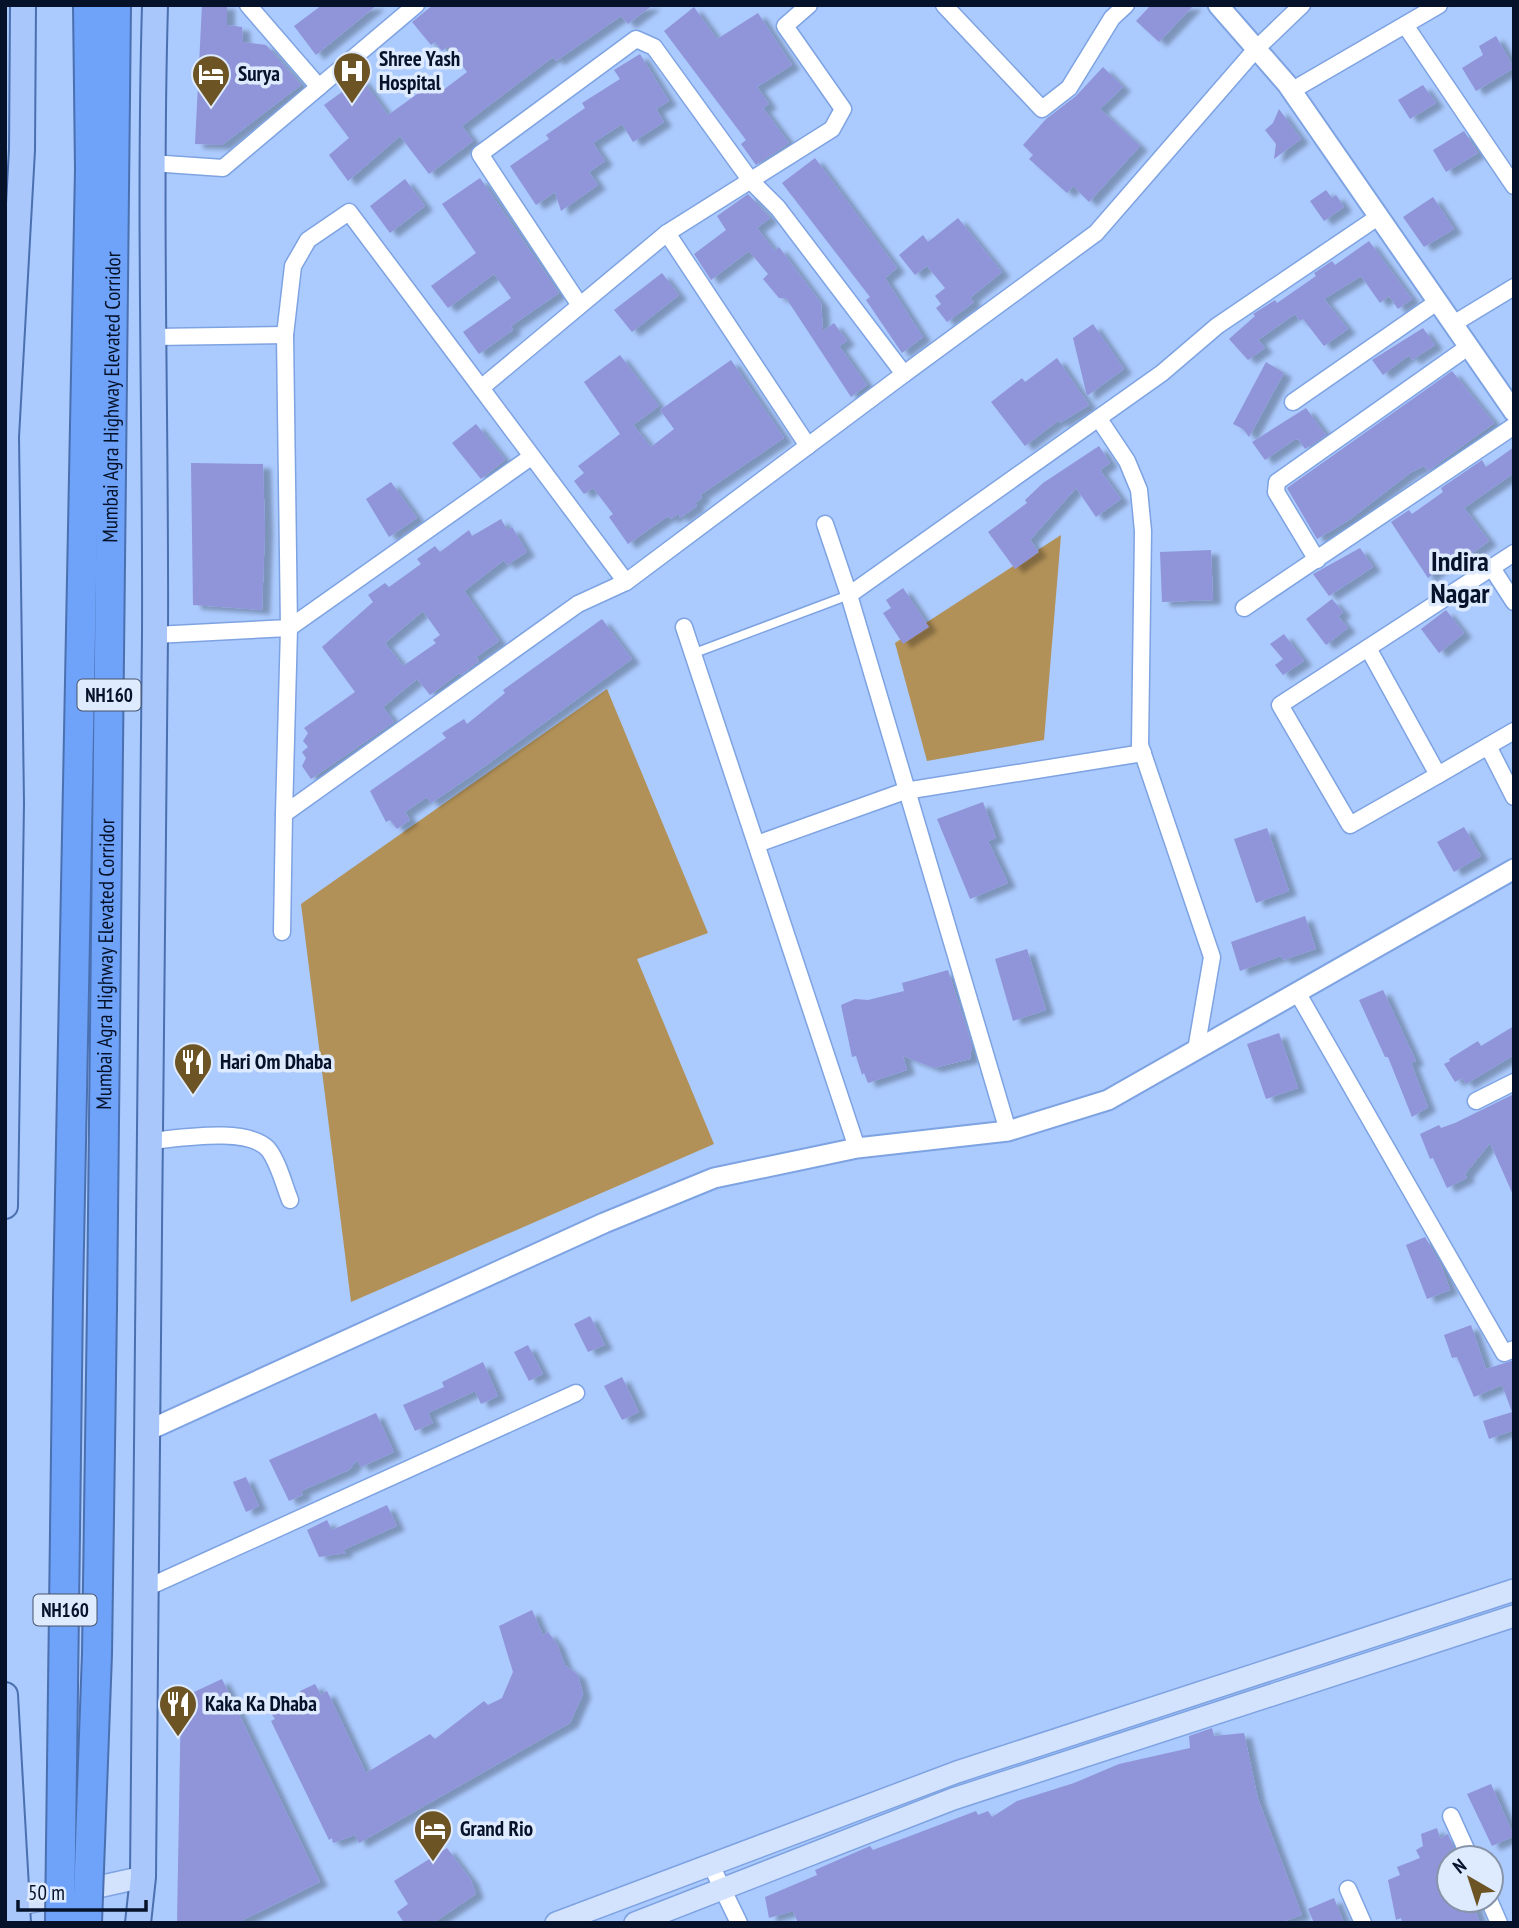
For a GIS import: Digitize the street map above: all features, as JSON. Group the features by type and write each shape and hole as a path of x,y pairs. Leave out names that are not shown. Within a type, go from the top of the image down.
{"highway":[{"path":"70,5 71,57 89,98"},
{"name":"Mumbai Agra Highway Elevated Corridor","path":"60,1923 68,1297 90,169 88,5"},
{"name":"Mumbai Agra Highway Elevated Corridor","path":"87,1923 97,1654 119,13"}],"main road":[{"path":"5,1206 8,830 6,437 14,154 23,5"},
{"path":"138,1923 143,1877 144,1590 149,1430 149,1141 155,635 151,163 155,5"},
{"path":"556,1923 957,1772 1514,1590"},
{"path":"635,1923 953,1799 1514,1616"},
{"path":"5,1695 17,1914 143,1877"}],"street":[{"path":"248,5 319,86"},
{"path":"151,163 223,168 416,5"},
{"path":"481,388 667,233 832,128 843,108 785,26 809,5"},
{"path":"944,5 1042,108 1069,88 1112,18 1126,5"},
{"path":"1101,5 1112,18"},
{"path":"1218,5 1291,91 1514,412"},
{"path":"284,814 578,604 626,582 1096,233 1256,49 1302,5"},
{"path":"1291,91 1439,5"},
{"path":"1405,25 1514,186"},
{"path":"579,304 480,153 636,39 654,47 751,181 778,208 904,374"},
{"path":"282,932 289,628 285,335 293,266 308,240 349,212 626,582"},
{"path":"849,595 1162,373 1217,326 1378,217"},
{"path":"667,233 808,446"},
{"path":"1453,324 1514,287"},
{"path":"1293,402 1437,302"},
{"path":"154,337 285,335"},
{"path":"1317,560 1276,492 1277,482 1468,347"},
{"path":"1099,419 1127,461 1139,490 1143,531 1140,745 1212,957 1196,1050"},
{"path":"1244,608 1514,426"},
{"path":"155,635 289,628 531,457"},
{"path":"825,524 849,595 1008,1131"},
{"path":"1514,553 1280,705 1350,825 1514,732"},
{"path":"1492,568 1514,602"},
{"path":"684,627 857,1148"},
{"path":"1368,648 1438,775"},
{"path":"1488,746 1514,797"},
{"path":"757,844 905,791 1143,753"},
{"path":"149,1430 604,1223 714,1178 857,1148 1008,1131 1108,1100 1514,869"},
{"path":"1297,992 1504,1353 1514,1349"},
{"path":"1476,1101 1514,1082"},
{"path":"149,1141 232,1136 254,1140 268,1150 290,1200"},
{"path":"144,1590 576,1393"},
{"path":"1451,1816 1464,1844"},
{"path":"711,1865 739,1923"},
{"path":"1348,1889 1363,1923"}],"lane":[{"path":"692,654 849,595"}],"shaded area":[{"path":"1061,535 1044,740 927,761 895,643"},
{"path":"607,689 708,933 637,959 714,1144 351,1302 301,904"}],"building":[{"path":"202,5 227,5 227,25 242,27 243,42 266,45 301,85 222,145 195,144"},
{"path":"322,5 377,5 316,55 294,26"},
{"path":"433,5 653,5 628,24 621,16 556,61 553,57 462,126 473,141 429,174 400,136 348,181 329,155 349,138 324,105 361,78 388,115 431,84 438,94 467,72 448,46 442,51 435,42 431,45 412,22"},
{"path":"1151,5 1194,5 1159,42 1136,21"},
{"path":"694,7 717,39 758,13 792,65 757,87 769,104 763,108 789,143 756,165 741,144 746,140 664,31"},
{"path":"1496,36 1514,68 1476,91 1462,68 1483,55 1479,46"},
{"path":"640,54 669,101 656,109 664,122 633,142 622,124 593,143 605,161 589,172 598,185 561,211 555,192 536,205 510,166 549,139 546,135 585,108 582,103 620,79 614,70"},
{"path":"1103,67 1123,87 1100,109 1140,146 1089,202 1073,186 1067,193 1029,159 1033,155 1023,145 1046,119 1076,96"},
{"path":"1423,85 1436,103 1410,119 1398,100"},
{"path":"1279,109 1301,139 1274,159 1276,144 1265,130 1273,123"},
{"path":"1464,131 1478,153 1446,172 1433,150"},
{"path":"815,158 897,268 885,278 923,337 902,353 866,300 870,297 782,183"},
{"path":"480,178 559,293 511,326 513,330 479,354 463,332 511,298 494,274 448,308 431,286 476,253 442,204"},
{"path":"405,179 425,206 390,233 370,206"},
{"path":"1326,190 1332,198 1336,195 1344,207 1324,221 1310,201"},
{"path":"748,194 770,218 757,228 775,251 779,247 821,303 823,331 834,323 847,341 839,346 867,385 851,397 786,298 779,298 763,279 768,274 749,251 711,280 694,254 726,230 717,216"},
{"path":"1433,197 1454,229 1424,247 1403,217"},
{"path":"958,218 1002,272 970,298 974,302 947,322 936,308 941,304 935,296 945,288 927,266 915,275 899,255 923,235 928,242"},
{"path":"1369,241 1412,299 1398,309 1389,296 1380,303 1361,276 1324,299 1348,329 1324,346 1303,319 1300,321 1295,314 1258,340 1265,348 1248,360 1229,339 1255,316 1253,314 1275,300 1277,303 1316,276 1314,273 1332,261 1335,265"},
{"path":"662,273 679,295 632,332 614,310"},
{"path":"1093,324 1124,369 1087,396 1073,338"},
{"path":"1423,328 1435,345 1412,360 1409,355 1383,375 1372,360"},
{"path":"620,355 659,406 633,425 651,447 674,429 660,410 731,360 784,438 700,495 702,498 695,503 697,506 680,518 679,514 670,519 668,516 628,544 609,517 613,514 593,488 584,494 574,481 584,473 578,466 620,434 584,382"},
{"path":"1057,358 1089,405 1060,423 1059,420 1025,446 991,402 1022,378 1025,382"},
{"path":"1266,362 1284,373 1249,437 1243,429 1233,424"},
{"path":"1452,371 1494,423 1428,471 1424,466 1410,473 1349,520 1317,539 1287,488"},
{"path":"1306,408 1326,435 1305,449 1298,439 1294,440 1265,460 1252,442"},
{"path":"476,424 505,460 481,479 452,443"},
{"path":"1099,446 1110,463 1100,470 1121,499 1096,517 1076,488 1030,540 1039,552 1015,569 988,532 1027,503 1025,500 1043,483"},
{"path":"1514,447 1514,473 1464,508 1489,541 1467,557 1462,550 1428,578 1391,522 1409,510 1412,514 1443,492 1441,488 1482,460 1486,467"},
{"path":"191,463 263,464 265,531 262,610 193,605"},
{"path":"391,482 417,518 389,537 366,499"},
{"path":"501,519 507,530 512,527 527,552 507,565 504,560 464,591 499,641 476,657 479,661 465,672 461,675 459,673 430,695 417,679 383,707 394,722 311,779 302,766 306,758 302,752 308,747 303,741 308,733 304,728 355,692 322,647 373,602 368,595 385,583 389,587 421,564 417,559 435,546 440,552 469,530 472,536","holes":["423,611 440,635 433,640 436,643 403,666 385,643"]},
{"path":"1360,548 1373,567 1329,596 1313,574"},
{"path":"1211,550 1213,600 1162,602 1160,552"},
{"path":"903,588 929,627 903,644 883,613 891,608 886,600"},
{"path":"1332,599 1343,612 1338,616 1348,628 1326,645 1306,619"},
{"path":"1446,610 1464,633 1439,653 1421,629"},
{"path":"602,619 632,659 431,803 427,797 405,812 410,820 397,829 390,820 386,822 370,791 446,738 442,733 464,719 467,724 505,693 503,690"},
{"path":"1284,634 1304,661 1283,675 1275,665 1283,659 1270,644"},
{"path":"983,802 996,838 988,841 1008,883 970,899 937,819"},
{"path":"1464,827 1481,856 1454,872 1437,842"},
{"path":"1267,828 1289,891 1256,903 1234,839"},
{"path":"1305,916 1316,949 1283,960 1281,956 1240,971 1231,942"},
{"path":"1027,949 1046,1010 1013,1021 995,959"},
{"path":"948,970 972,1045 970,1059 934,1068 903,1056 907,1070 868,1083 864,1073 862,1075 856,1056 852,1057 841,1005 855,999 868,1000 904,991 902,983"},
{"path":"1383,990 1416,1061 1411,1063 1428,1107 1412,1117 1388,1057 1385,1057 1359,1000"},
{"path":"1514,1026 1514,1055 1466,1084 1462,1078 1455,1082 1444,1064 1450,1061 1449,1059 1478,1041 1481,1046"},
{"path":"1279,1033 1298,1088 1266,1099 1247,1044"},
{"path":"1514,1094 1514,1197 1490,1143 1465,1174 1467,1178 1447,1188 1433,1158 1430,1159 1420,1134 1439,1125 1441,1128 1455,1123"},
{"path":"1425,1237 1442,1267 1450,1290 1427,1299 1406,1245"},
{"path":"590,1316 605,1345 588,1352 574,1324"},
{"path":"1471,1325 1486,1369 1514,1360 1514,1430 1489,1439 1483,1421 1512,1412 1502,1385 1474,1397 1457,1357 1452,1358 1444,1335"},
{"path":"528,1345 543,1374 529,1381 514,1352"},
{"path":"483,1362 498,1396 481,1404 475,1391 428,1413 433,1423 415,1431 403,1405 444,1387 442,1382"},
{"path":"622,1377 639,1412 622,1420 604,1386"},
{"path":"376,1413 394,1452 361,1467 357,1460 349,1470 301,1491 303,1495 289,1501 269,1460"},
{"path":"246,1477 259,1506 246,1512 233,1482"},
{"path":"387,1505 397,1526 343,1550 346,1553 319,1557 307,1530 327,1520 332,1530"},
{"path":"532,1610 543,1635 548,1632 557,1644 565,1665 578,1675 583,1694 570,1723 359,1843 355,1835 333,1843 332,1838 329,1840 271,1721 275,1719 270,1712 303,1697 300,1691 315,1684 321,1695 327,1691 366,1773 430,1734 435,1739 484,1701 488,1705 502,1698 513,1672 499,1626"},
{"path":"222,1679 320,1882 237,1923 177,1923 181,1698"},
{"path":"1212,1728 1214,1736 1244,1733 1258,1799 1302,1915 1279,1923 798,1923 793,1911 769,1918 765,1897 817,1875 815,1870 870,1846 873,1850 976,1811 978,1815 988,1811 992,1817 1017,1801 1074,1783 1119,1764 1190,1748 1189,1736"},
{"path":"1491,1784 1514,1836 1491,1844 1467,1794"},
{"path":"1437,1828 1440,1838 1448,1834 1452,1844 1435,1844 1435,1914 1477,1914 1480,1923 1403,1923 1401,1918 1396,1920 1388,1880 1400,1875 1397,1867 1420,1858 1416,1850 1423,1846 1421,1834"},
{"path":"447,1848 471,1880 476,1894 433,1923 404,1923 397,1912 408,1904 394,1881"},
{"path":"1334,1898 1344,1923 1314,1923 1308,1909"}],"place":[{"name":"Shree Yash Hospital","path":"352,105"},
{"name":"Surya","path":"211,108"},
{"name":"Hari Om Dhaba","path":"193,1096"},
{"name":"Kaka Ka Dhaba","path":"178,1738"},
{"name":"Grand Rio","path":"433,1863"}],"district":[{"name":"Indira Nagar","path":"1460,577"}]}
